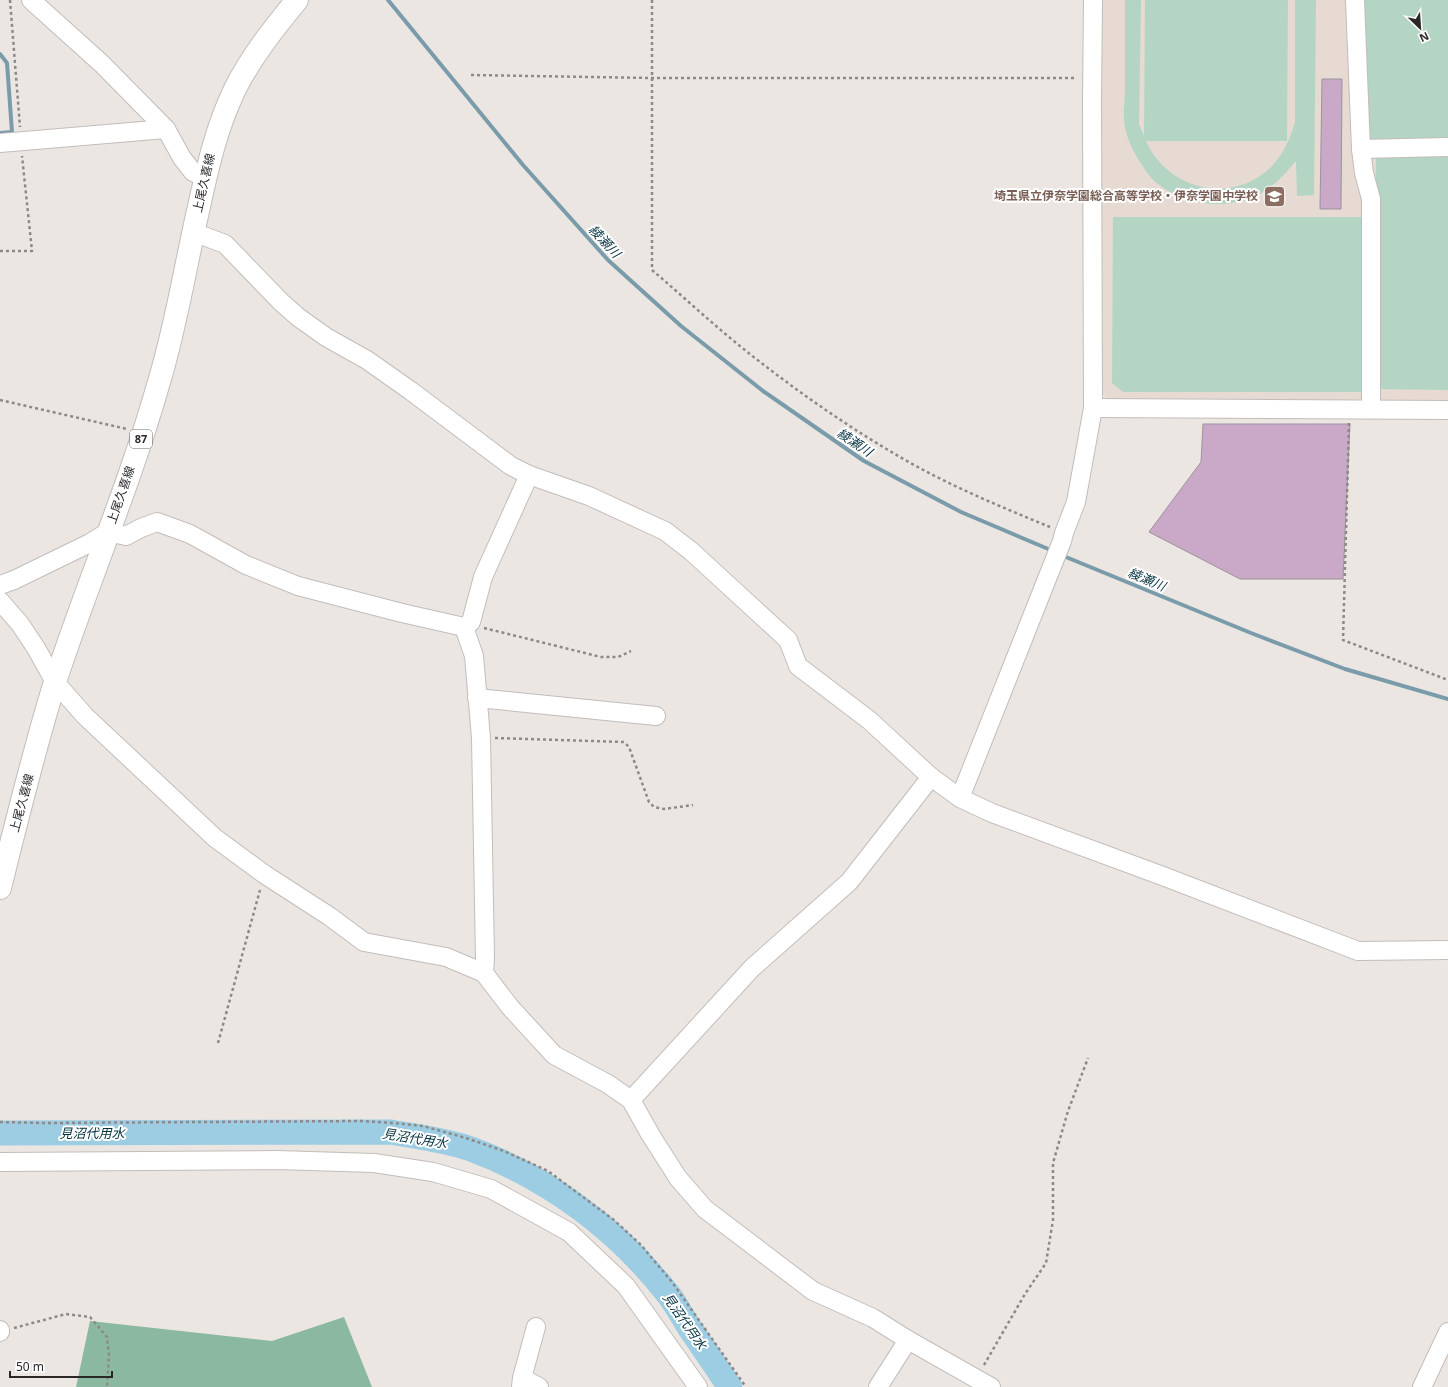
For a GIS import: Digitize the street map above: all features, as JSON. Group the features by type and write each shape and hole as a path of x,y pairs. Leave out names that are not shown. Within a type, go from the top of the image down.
{"main road":[{"name":"上尾久喜線","path":"0,888 30,770 55,682 144,432 159,382 173,331 205,177 219,129 235,89 263,43 297,0"}],"street":[{"path":"32,0 102,64 166,129 182,158 193,172 205,177"},
{"path":"960,798 1076,502 1093,408 1093,0"},
{"path":"1355,0 1361,149 1364,173 1371,199 1371,409"},
{"path":"0,144 166,129"},
{"path":"1361,149 1448,147"},
{"path":"193,232 225,244 298,317 326,337 367,360 511,466 529,475 596,499 665,531 691,551 788,640 798,666 870,720 931,777 960,798 992,813 1160,875 1358,951 1448,950"},
{"path":"1093,408 1448,410"},
{"path":"484,973 485,950 481,738 474,656 467,624 482,577 529,475"},
{"path":"0,585 14,580 90,544 108,532 126,536 157,522 190,534 246,566 298,586 402,614 467,624"},
{"path":"0,602 20,624 36,648 55,682 85,716 215,838 264,874 329,916 364,942 446,957 484,973 510,1007 554,1055 608,1084 631,1100 650,1134 678,1178 705,1209 813,1291 873,1318 908,1340 984,1382"},
{"path":"477,698 656,716"},
{"path":"631,1100 752,968 849,882 931,777"},
{"path":"0,1162 277,1160 374,1163 434,1172 491,1189 569,1232 626,1286 698,1387"},
{"path":"536,1328 522,1382 539,1387"},
{"path":"1422,1387 1448,1332"},
{"path":"878,1387 908,1340"}],"path":[{"path":"0,251 32,251 21,142 10,0"},
{"path":"652,0 652,270 755,358 836,417 899,457 926,471 962,489 1064,533"},
{"path":"471,75 652,78 1092,79"},
{"path":"0,400 144,432"},
{"path":"1349,409 1343,640 1448,680"},
{"path":"467,624 601,657 618,657 631,651"},
{"path":"481,738 624,742 629,747 649,802 654,807 664,809 693,805"},
{"path":"218,1043 264,874"},
{"path":"984,1382 1025,1294 1046,1262 1053,1220 1053,1163 1068,1111 1088,1058"},
{"path":"0,1331 66,1314 90,1317 107,1337 109,1355 107,1387"}],"shaded area":[{"name":"埼玉県立伊奈学園総合高等学校・伊奈学園中学校","path":"1101,0 1448,0 1448,401 1108,399 1099,391"}],"green space":[{"path":"1125,0 1141,0 1139,124 1144,136 1145,0 1288,0 1287,141 1146,141 1156,158 1170,172 1186,181 1203,187 1221,189 1240,186 1257,178 1273,165 1286,145 1295,122 1295,0 1316,0 1314,195 1297,196 1296,161 1271,187 1259,195 1239,202 1227,204 1201,203 1188,200 1165,189 1154,181 1134,152 1125,126"},
{"path":"1362,0 1448,0 1448,140 1362,140"},
{"path":"1376,152 1448,153 1448,390 1374,389"},
{"path":"1113,217 1362,217 1361,392 1123,392 1112,383"},
{"path":"344,1317 372,1387 76,1387 90,1321 272,1341"}],"building":[{"path":"1322,79 1342,79 1341,209 1320,209"},
{"path":"1203,424 1350,424 1343,579 1240,579 1149,532 1201,462"}],"waterway":[{"name":"綾瀬川","path":"388,0 523,165 608,260 681,326 763,391 864,461 961,512 1053,551"},
{"path":"0,54 7,63 12,132 0,133"},
{"name":"綾瀬川","path":"1061,555 1251,633 1345,669 1448,699"},
{"name":"見沼代用水","path":"0,1133 391,1132 441,1141 471,1149 500,1161 554,1190 604,1227 627,1248 648,1270 671,1298 730,1387"}],"place":[{"name":"埼玉県立伊奈学園総合高等学校・伊奈学園中学校","path":"1274,196"}]}
